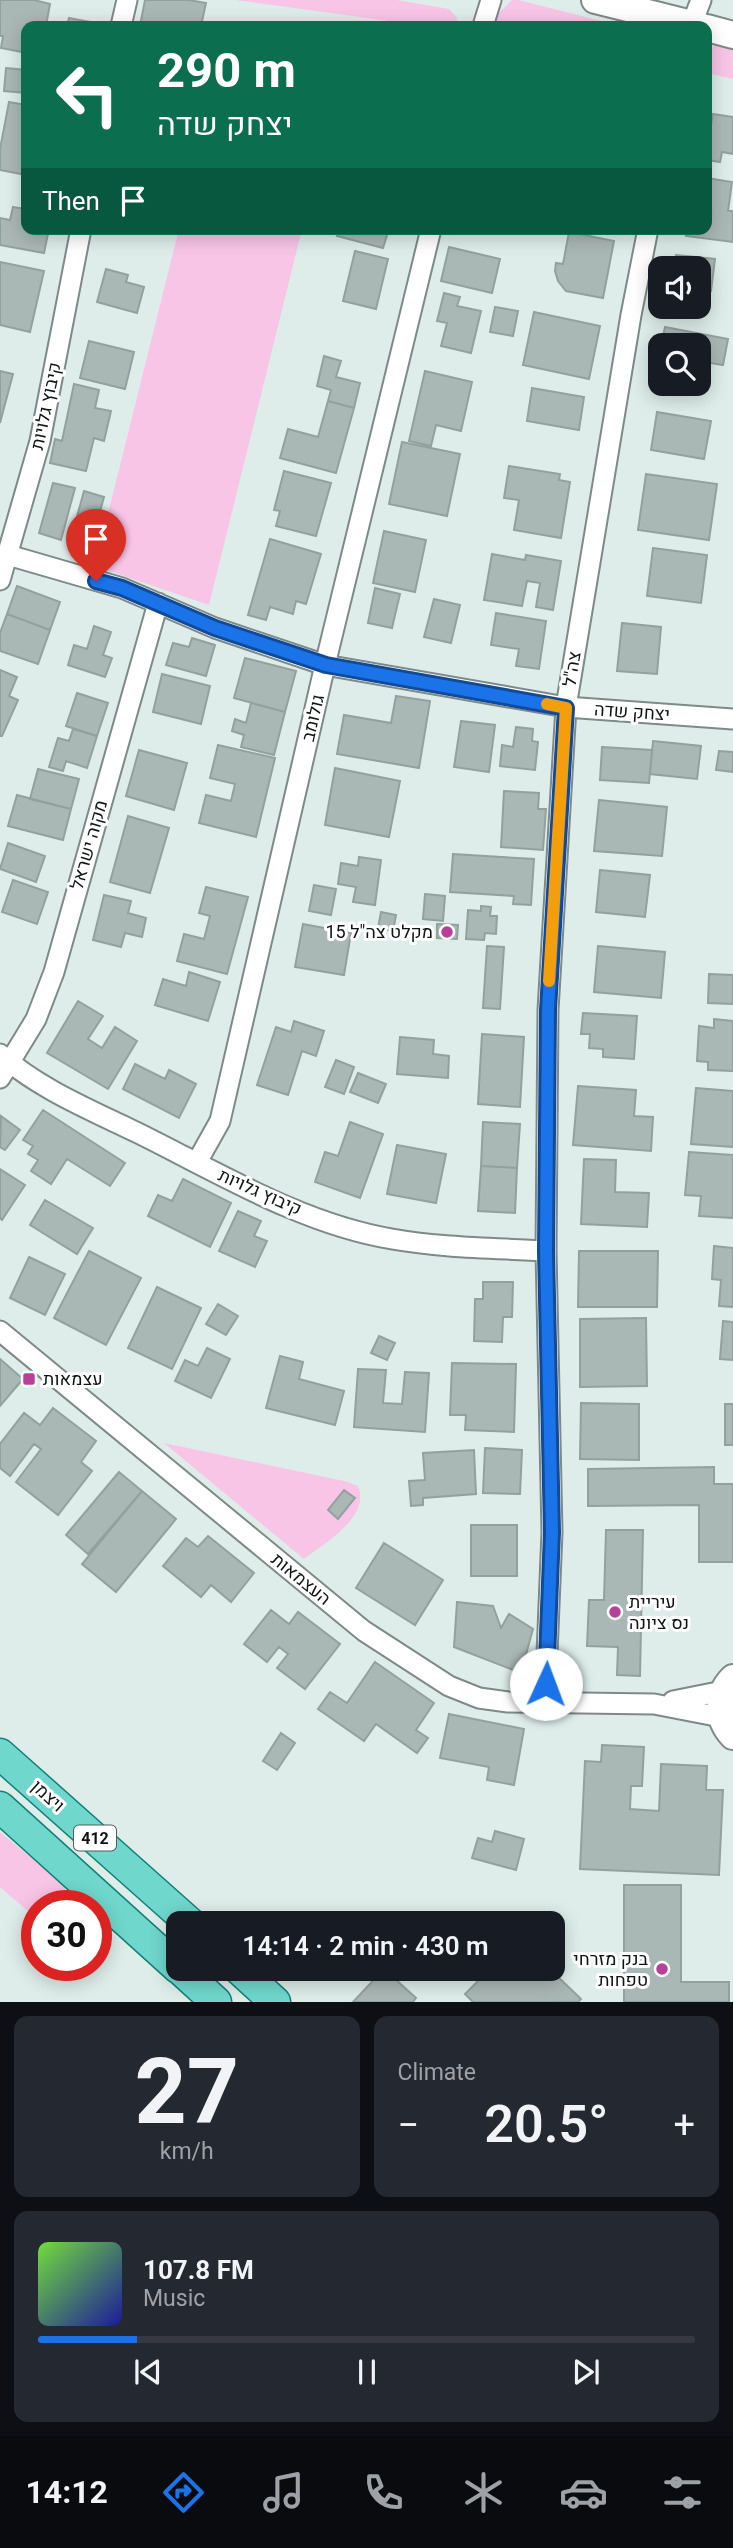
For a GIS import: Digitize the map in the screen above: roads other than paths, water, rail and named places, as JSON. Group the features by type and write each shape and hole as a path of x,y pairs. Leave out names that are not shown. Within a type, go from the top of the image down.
{"main road":[{"name":"ויצמן","path":"0,1754 177,1911"},
{"name":"412","path":"0,1807 166,1956"},
{"name":"412","path":"193,1981 216,2002"},
{"path":"252,1981 275,2002"}],"street":[{"path":"122,21 127,0"},
{"path":"485,21 491,0"},
{"path":"595,0 698,21"},
{"path":"712,27 733,35"},
{"name":"קיבוץ גלויות","path":"0,580 40,441 80,235"},
{"name":"גולומב","path":"197,1163 220,1121 430,235"},
{"name":"צה\"ל","path":"545,1703 552,1532 546,1251 548,1010 566,708 626,343 647,235"},
{"name":"יצחק שדה","path":"8,555 122,588 215,628 326,665 566,708 733,719"},
{"name":"מקוה ישראל","path":"4,1065 36,1019 54,972 158,603"},
{"name":"קיבוץ גלויות","path":"4,1065 252,1191 304,1213 391,1239 546,1251"},
{"name":"העצמאות","path":"0,1331 364,1631 449,1686 479,1698 508,1702 728,1705"}],"place":[{"name":"מקלט צה\"ל 15","path":"447,932"},
{"name":"עצמאות","path":"29,1379"},
{"name":"עיריית נס ציונה","path":"615,1612"},
{"name":"בנק מזרחי טפחות","path":"662,1969"}]}
